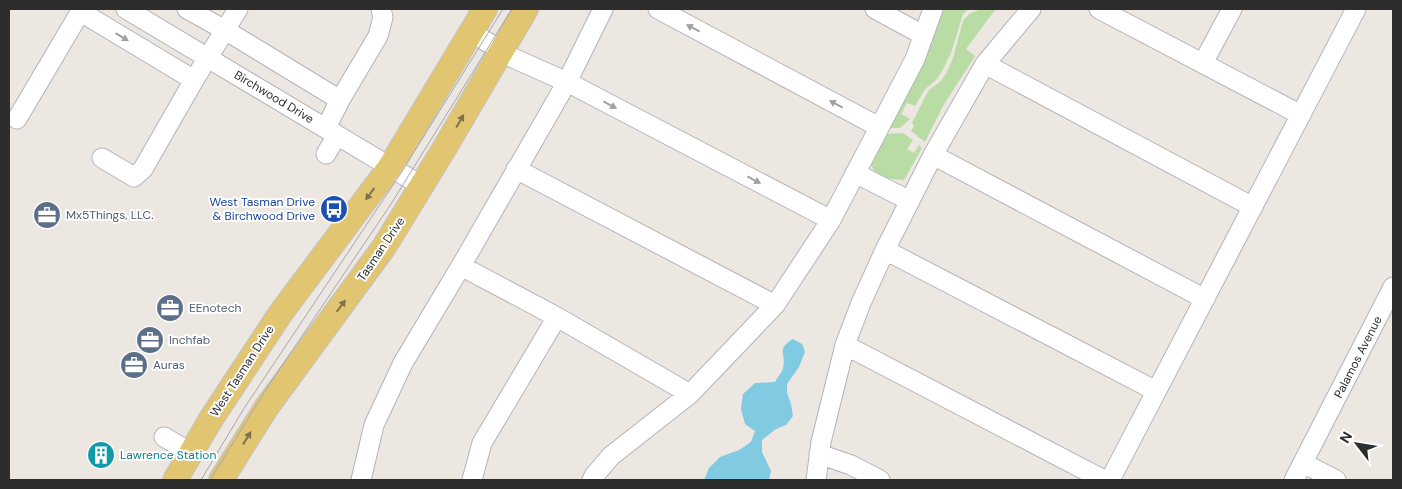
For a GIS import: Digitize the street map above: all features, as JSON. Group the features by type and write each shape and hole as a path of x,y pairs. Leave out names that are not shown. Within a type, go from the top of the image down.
{"main road":[{"path":"390,166 485,9"},
{"name":"Tasman Drive","path":"222,480 266,408 384,248 526,9"},
{"name":"West Tasman Drive","path":"191,452 280,314 390,166"},
{"path":"175,480 191,452"}],"street":[{"name":"Birchwood Drive","path":"126,9 422,186"},
{"path":"188,9 340,100"},
{"path":"102,158 134,177 144,169 194,80 238,9"},
{"path":"326,154 340,100 378,36 383,17 381,9"},
{"path":"361,480 374,425 403,363 567,82 603,9"},
{"path":"658,9 879,127"},
{"path":"875,9 923,34"},
{"path":"592,480 611,456 690,394 775,305 831,220 915,59 933,9"},
{"path":"816,480 821,442 845,345 861,303 885,250 933,155 985,64 1031,9"},
{"path":"1099,9 1300,114"},
{"path":"1203,64 1232,9"},
{"path":"1110,480 1356,9"},
{"path":"17,119 82,10 194,80"},
{"path":"471,32 513,58 567,82 831,220"},
{"path":"985,64 1253,207"},
{"path":"933,155 1205,299"},
{"path":"516,169 775,305"},
{"path":"855,173 910,201"},
{"path":"885,250 1156,391"},
{"path":"461,266 556,317 690,394"},
{"name":"Palamos Avenue","path":"1294,480 1393,287"},
{"path":"472,480 482,443 556,317"},
{"path":"845,345 1104,480"},
{"path":"164,437 191,452"},
{"path":"819,454 851,466 880,480"},
{"path":"1303,463 1336,480"}],"green space":[{"path":"943,9 969,9 963,14 951,53 941,73 925,89 915,106 907,103 901,114 910,119 900,128 889,128 932,39"},
{"path":"981,9 995,10 966,49 975,56 943,106 925,142 911,131 914,126 912,123 929,90 940,82 946,74 953,58 963,21 969,14"},
{"path":"903,133 913,140 907,149 914,153 919,145 922,148 904,180 884,177 876,173 871,164 886,134"}],"water":[{"path":"793,339 802,344 805,352 799,367 787,384 787,393 793,416 786,425 776,429 762,440 762,452 771,471 769,480 704,480 709,468 720,457 739,450 751,442 755,431 745,424 741,409 743,394 755,383 775,382 783,368 784,346"}],"tram line":[{"path":"201,480 243,410 401,173 503,9"},
{"path":"210,480 267,388 391,204 512,9"}],"place":[{"name":"West Tasman Drive & Birchwood Drive","path":"334,209"},
{"name":"Mx5Things, LLC.","path":"47,215"},
{"name":"EEnotech","path":"170,308"},
{"name":"Inchfab","path":"150,340"},
{"name":"Auras","path":"134,365"},
{"name":"Lawrence Station","path":"101,455"}]}
